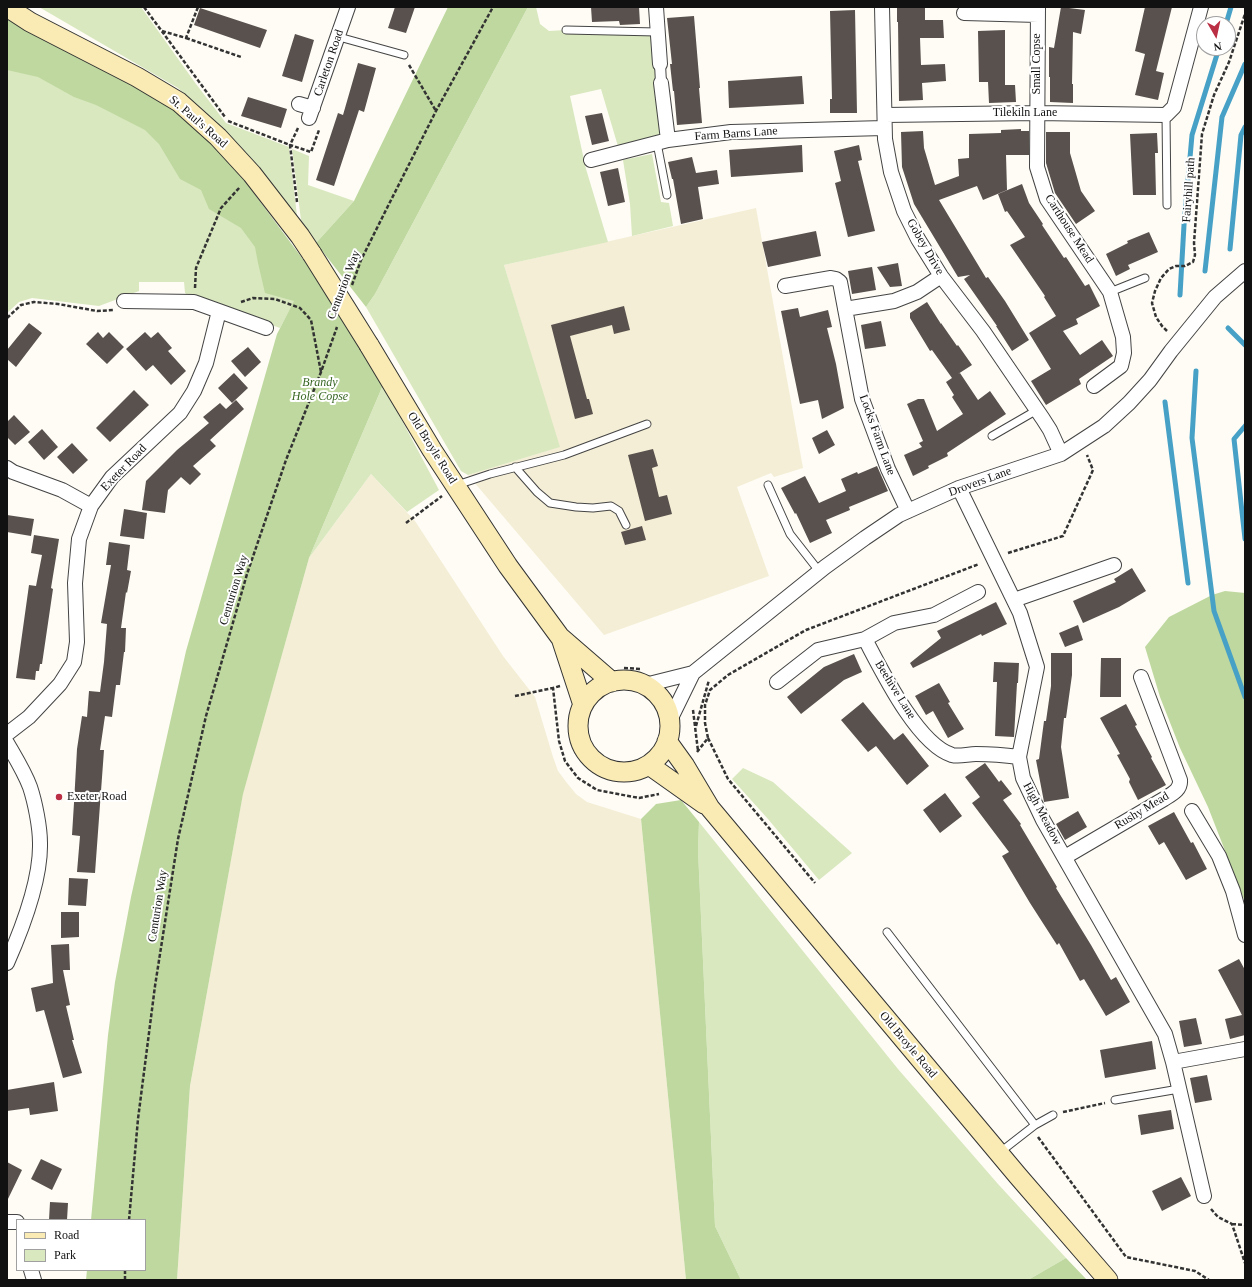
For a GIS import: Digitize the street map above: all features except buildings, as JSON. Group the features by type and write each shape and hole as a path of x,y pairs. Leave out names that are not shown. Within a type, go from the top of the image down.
{"main road":[{"name":"St. Paul's Road","path":"7,7 30,22 137,77 179,102 218,137 252,174 312,254"},
{"name":"Old Broyle Road","path":"312,254 455,486 508,566 560,637 583,705"},
{"name":"Old Broyle Road","path":"560,637 615,674"},
{"path":"615,674 631,681 646,677 665,706 670,720 670,734 665,748 658,758 649,765 635,771 620,772 606,768 593,760 584,748 579,734 578,720 583,705 592,693 604,685 615,674"},
{"name":"Old Broyle Road","path":"667,741 685,766 710,808 999,1154 1108,1280"},
{"name":"Old Broyle Road","path":"649,765 710,808"}],"street":[{"name":"Carleton Road","path":"299,104 311,113 339,37 348,7"},
{"path":"656,7 661,83 662,141"},
{"name":"Gobey Drive","path":"882,7 884,121 891,172 904,211 918,239 941,276 983,331 1037,410 1050,430 1061,454"},
{"path":"1166,115 1174,107 1201,7"},
{"name":"Small Copse","path":"964,13 1038,11 1037,113"},
{"name":"Tilekiln Lane","path":"884,121 1037,113 1166,115"},
{"name":"Carthouse Mead","path":"1037,113 1037,167 1047,199 1110,292 1123,337 1124,354 1121,366 1094,386"},
{"name":"Farm Barns Lane","path":"591,160 662,141 731,132 884,121"},
{"name":"Drovers Lane","path":"670,720 693,673 819,571 865,538 899,515 960,488 1061,454 1104,426 1129,403 1150,380 1179,341 1215,297 1245,271"},
{"path":"845,309 894,301 917,292 941,276"},
{"name":"Locks Farm Lane","path":"785,286 831,278 840,282 862,399 888,469 908,511"},
{"path":"124,301 194,302 266,328"},
{"name":"Exeter Road","path":"7,734 29,717 60,684 74,662 77,642 75,583 79,538 91,506 112,477 180,413 194,390 224,313"},
{"path":"7,468 13,472 62,490 91,506"},
{"name":"High Meadow","path":"960,488 1023,620 1037,667 1019,757 1023,778 1043,820 1165,1034 1173,1062 1204,1196"},
{"path":"1014,600 1114,565"},
{"path":"777,682 818,650 865,639 894,623 934,615 978,592"},
{"name":"Beehive Lane","path":"865,639 912,720 941,749 952,755 995,754 1019,757"},
{"name":"Drovers Lane","path":"646,677 693,673"},
{"name":"Rushy Mead","path":"1065,857 1164,799 1179,788 1180,780 1141,677"},
{"path":"7,744 19,763 30,787 37,818 40,843 32,896 7,963"},
{"path":"1192,811 1219,856 1233,891 1245,935"},
{"path":"1173,1062 1245,1049"}],"lane":[{"path":"566,30 657,32"},
{"path":"339,37 404,55"},
{"path":"1166,115 1167,206"},
{"path":"662,141 667,195"},
{"path":"1110,292 1145,278"},
{"path":"992,436 1037,410"},
{"path":"455,486 490,474 564,456 648,424"},
{"path":"515,468 537,492 550,503 593,508 611,506 619,511 626,525"},
{"path":"768,485 790,534 819,571"},
{"path":"887,932 1034,1125"},
{"path":"1115,1100 1179,1089"},
{"path":"999,1154 1034,1125 1052,1115"}],"path":[{"path":"144,7 228,121 290,145 297,206"},
{"path":"186,38 198,7"},
{"name":"Centurion Way","path":"350,290 361,260 436,111 492,7"},
{"name":"Fairyhill path","path":"1179,341 1162,326 1156,317 1152,303 1155,291 1161,278 1169,269 1176,266 1185,266 1193,262 1195,255 1194,243 1202,134 1214,96 1245,14"},
{"path":"161,30 241,57"},
{"path":"404,55 436,111"},
{"path":"194,302 196,268 222,208 252,174"},
{"path":"224,313 234,304 253,298 275,299 300,308 311,320 321,372"},
{"path":"7,318 21,305 34,302 58,304 97,311 122,310 124,301"},
{"name":"Centurion Way","path":"129,1219 138,1119 155,986 178,839 206,716 247,574 286,460 340,320"},
{"path":"993,558 1063,536 1093,470 1086,450"},
{"path":"406,523 455,486"},
{"path":"615,674 626,669 646,677"},
{"path":"515,696 567,685"},
{"path":"553,688 559,741 565,761 578,778 597,790 639,798 663,793"},
{"path":"692,707 698,751"},
{"path":"708,738 728,779 815,883"},
{"path":"1052,1115 1115,1100"},
{"path":"1034,1125 1037,1137 1126,1257 1194,1271 1209,1280"},
{"path":"1204,1196 1209,1206 1218,1217 1232,1224 1245,1225"},
{"path":"1232,1224 1245,1264"}],"shaded area":[{"path":"756,208 803,468 774,477 771,473 737,487 769,576 604,635 468,475 559,447 504,265"},
{"path":"371,474 415,521 503,656 535,697 558,771 567,783 576,794 587,802 641,819 686,1280 177,1280 190,1086 243,793 309,558"}],"green space":[{"path":"39,7 141,7 226,123 289,147 297,216 258,167 222,127 178,88"},
{"path":"448,7 528,7 375,294 366,307 316,243 354,201"},
{"path":"528,7 536,7 540,24 549,31 657,32 668,140 620,153 601,89 570,96 586,169 608,242 504,265 560,447 468,475 461,471 366,307 375,294"},
{"name":"Brandy Hole Copse","path":"7,14 133,82 178,112 213,143 244,180 311,270 383,385 309,558 243,794 190,1086 177,1280 86,1280 87,1271 146,1271 146,1219 91,1219 108,1035 115,982 131,897 186,651 277,334 294,301 265,293 255,247 241,228 209,209 201,190 180,179 159,144 145,130 96,105 74,97 38,77 7,70"},
{"path":"7,15 27,28 311,270 280,328 189,296 185,293 184,282 139,282 139,291 99,306 32,298 19,302 7,313"},
{"path":"292,149 309,156 308,185 354,201 316,243 301,220"},
{"path":"652,154 661,202 669,203 673,226 632,236 630,204 623,160"},
{"path":"383,385 439,490 407,512 371,474 309,558"},
{"path":"1225,591 1245,593 1245,902 1208,807 1180,748 1160,697 1145,647 1169,617 1212,595"},
{"path":"743,768 773,782 852,853 819,880 732,779"},
{"path":"681,800 699,822 698,850 715,1226 741,1280 686,1280 641,819 656,804"},
{"path":"699,822 898,1069 998,1184 1066,1258 1028,1280 741,1280 715,1226 698,850"},
{"path":"1066,1258 1087,1280 1028,1280"}],"waterway":[{"path":"1228,16 1231,7"},
{"path":"1180,295 1184,225 1192,135 1217,56"},
{"path":"1205,271 1222,117 1245,64"},
{"path":"1230,249 1241,135 1245,127"},
{"path":"1228,328 1245,345"},
{"path":"1196,371 1192,438 1214,611 1245,697"},
{"path":"1165,402 1188,583"},
{"path":"1245,426 1234,439 1245,539"}],"place":[{"name":"Exeter Road","path":"59,797"}]}
